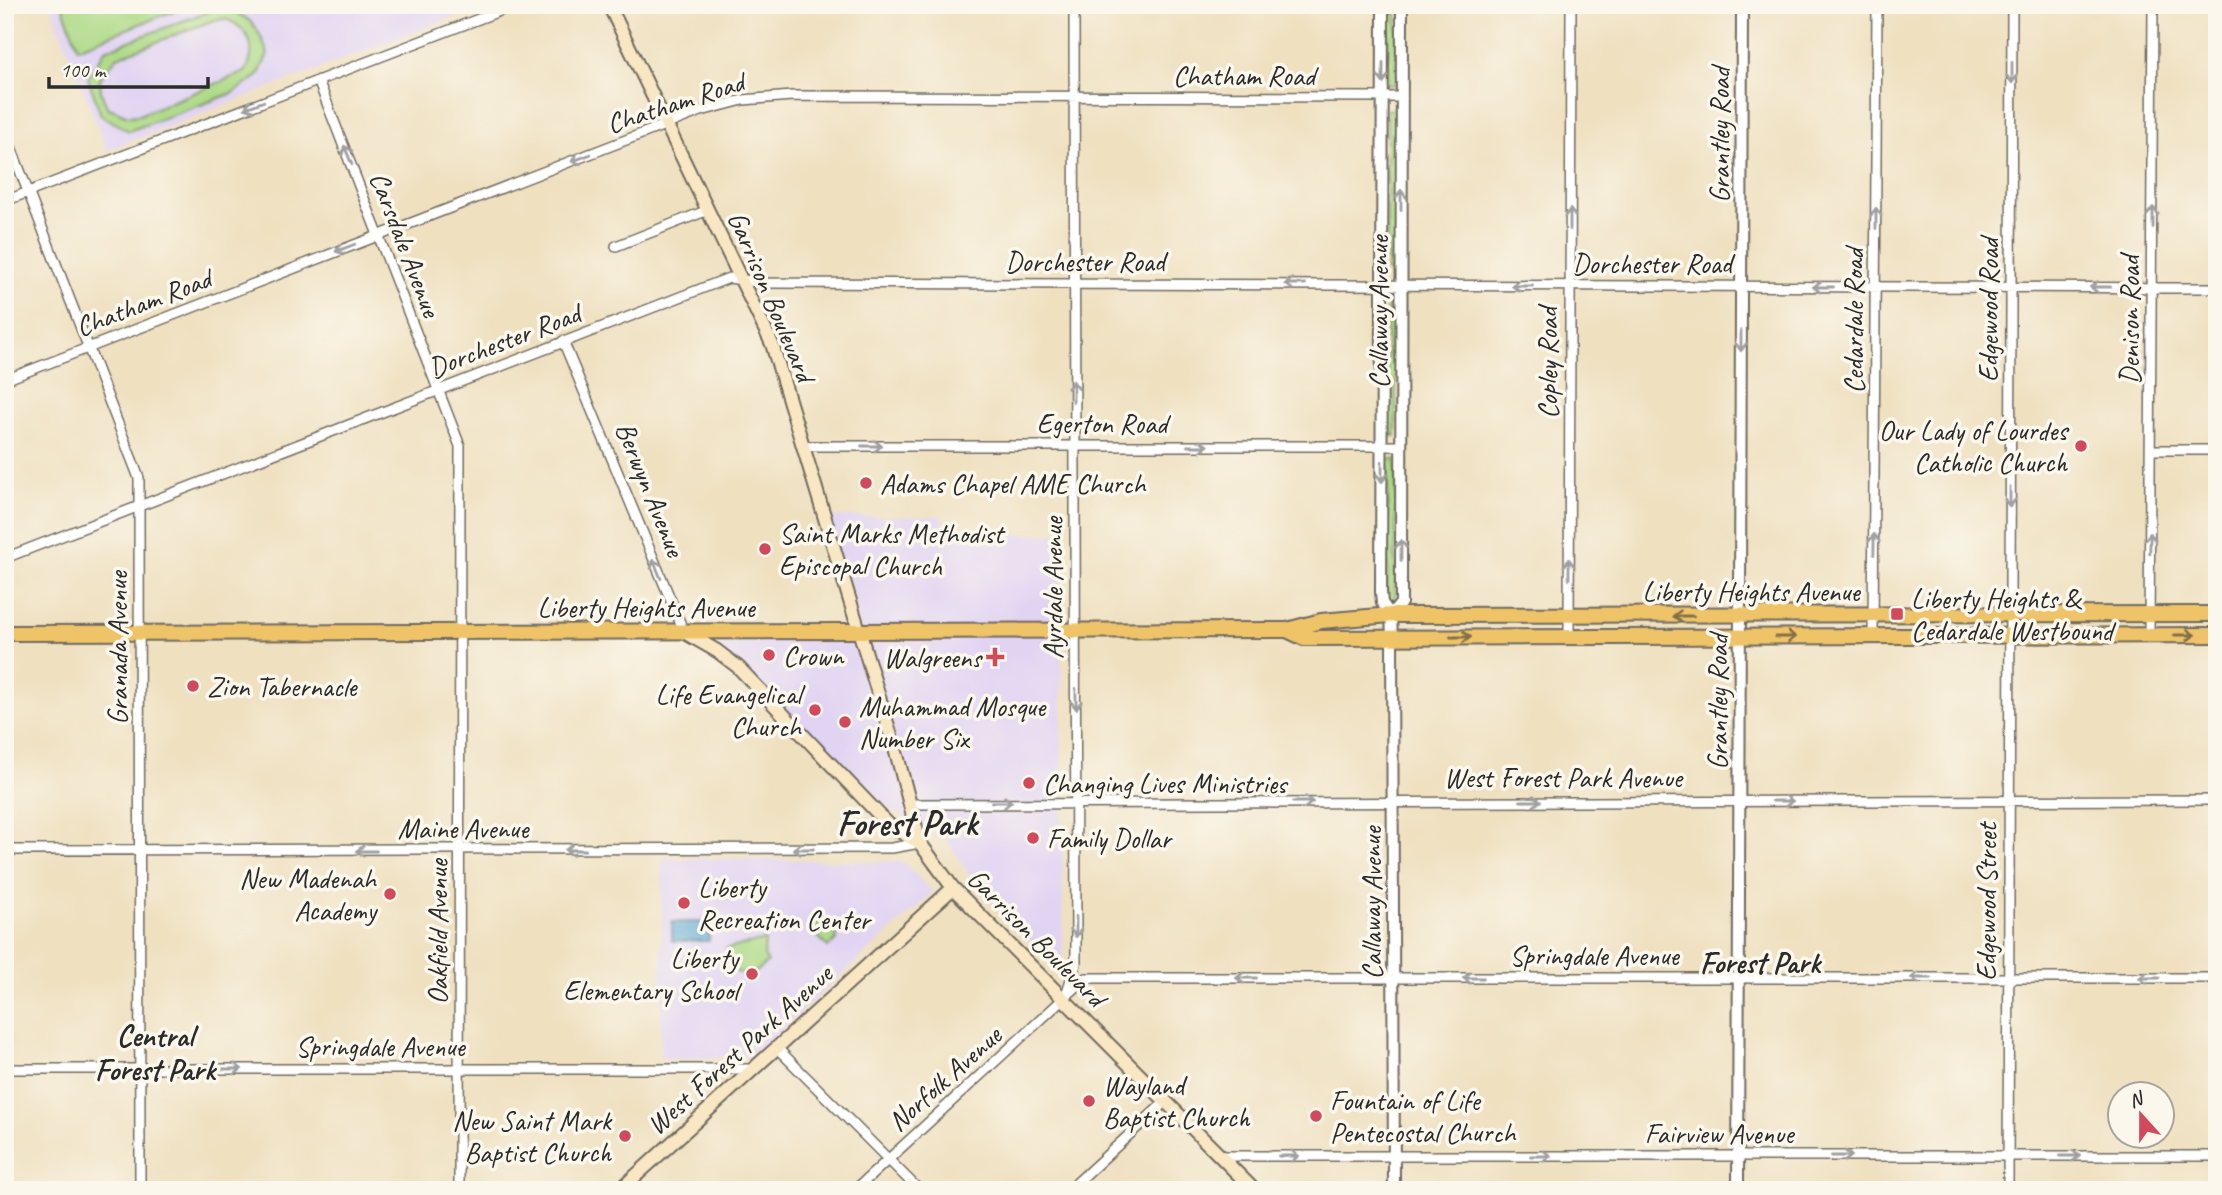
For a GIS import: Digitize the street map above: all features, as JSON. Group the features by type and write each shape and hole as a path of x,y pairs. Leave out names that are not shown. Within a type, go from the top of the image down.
{"main road":[{"name":"Garrison Boulevard","path":"610,5 772,344 920,843 953,888 1254,1190"},
{"name":"Liberty Heights Avenue","path":"5,634 858,629 1287,630 1321,621 1391,615 2217,614"},
{"name":"Liberty Heights Avenue","path":"1287,630 1304,638 2217,635"},
{"path":"684,632 717,650 738,667 889,825 920,843"},
{"name":"West Forest Park Avenue","path":"620,1190 953,888"}],"street":[{"path":"5,201 515,5"},
{"name":"Ayrdale Avenue","path":"1064,1000 1076,964 1074,5"},
{"name":"Callaway Avenue","path":"1383,5 1381,592 1382,603 1391,615 1392,638 1394,1190"},
{"name":"Callaway Avenue","path":"1391,615 1401,603 1402,5"},
{"name":"Copley Road","path":"1569,637 1571,5"},
{"name":"Grantley Road","path":"1738,1190 1742,5"},
{"name":"Cedardale Road","path":"1873,636 1877,5"},
{"name":"Edgewood Road","path":"2009,614 2012,5"},
{"name":"Denison Road","path":"2149,636 2153,5"},
{"name":"Carsdale Avenue","path":"318,80 460,446 459,632"},
{"name":"Chatham Road","path":"5,380 726,103 764,97 1401,97"},
{"name":"Granada Avenue","path":"5,132 139,478 140,1190"},
{"path":"616,246 708,210"},
{"name":"Dorchester Road","path":"5,558 729,278 764,283 2217,288"},
{"name":"Berwyn Avenue","path":"563,341 684,632"},
{"name":"Egerton Road","path":"804,446 1401,446"},
{"path":"2151,450 2217,450"},
{"name":"Edgewood Street","path":"2008,1190 2009,614"},
{"name":"Oakfield Avenue","path":"459,632 459,1190"},
{"name":"West Forest Park Avenue","path":"909,804 2217,800"},
{"name":"Maine Avenue","path":"5,850 892,848 920,843"},
{"name":"Springdale Avenue","path":"1064,1000 1086,978 2217,978"},
{"name":"Norfolk Avenue","path":"855,1190 1064,1000"},
{"path":"777,1048 919,1190"},
{"name":"Springdale Avenue","path":"5,1069 754,1069"},
{"path":"1069,1190 1166,1101"},
{"name":"Fairview Avenue","path":"1221,1156 2217,1156"}],"shaded area":[{"path":"50,5 484,5 107,150"},
{"path":"942,516 943,534 1061,534 1063,968 1054,967 980,891 946,839 861,794 705,632 859,629 826,517"},
{"name":"Liberty Elementary School","path":"662,858 903,862 933,892 752,1057 661,1058"}],"green space":[{"path":"62,5 189,5 78,48"},
{"path":"1388,5 1397,5 1397,85 1388,85"},
{"path":"220,7 246,18 256,28 268,54 258,76 233,93 129,131 101,115 88,78 105,50","holes":["226,19 246,34 251,48 245,72 139,115 128,116 107,107 101,92 100,79 117,57 214,20"]},
{"path":"1396,109 1397,273 1387,272 1387,110"},
{"path":"1387,297 1396,297 1396,436 1387,435"},
{"path":"1388,459 1396,459 1395,603 1387,603"},
{"path":"811,923 835,925 837,940 828,947 811,929"},
{"path":"765,940 764,956 768,962 750,976 734,971 726,949"}],"water":[{"path":"672,922 709,922 709,941 672,941"}],"place":[{"name":"Our Lady of Lourdes Catholic Church","path":"2081,446"},
{"name":"Adams Chapel AME Church","path":"866,483"},
{"name":"Saint Marks Methodist Episcopal Church","path":"765,549"},
{"name":"Liberty Heights & Cedardale Westbound","path":"1897,614"},
{"name":"Crown","path":"769,655"},
{"name":"Walgreens","path":"995,657"},
{"name":"Zion Tabernacle","path":"193,686"},
{"name":"Life Evangelical Church","path":"815,710"},
{"name":"Muhammad Mosque Number Six","path":"845,722"},
{"name":"Changing Lives Ministries","path":"1029,783"},
{"name":"Family Dollar","path":"1033,838"},
{"name":"New Madenah Academy","path":"390,894"},
{"name":"Liberty Recreation Center","path":"684,903"},
{"name":"Liberty Elementary School","path":"752,974"},
{"name":"Wayland Baptist Church","path":"1089,1101"},
{"name":"Fountain of Life Pentecostal Church","path":"1316,1116"},
{"name":"New Saint Mark Baptist Church","path":"625,1136"}],"district":[{"name":"Forest Park","path":"907,823"},
{"name":"Forest Park","path":"1760,963"},
{"name":"Central Forest Park","path":"155,1053"}]}
